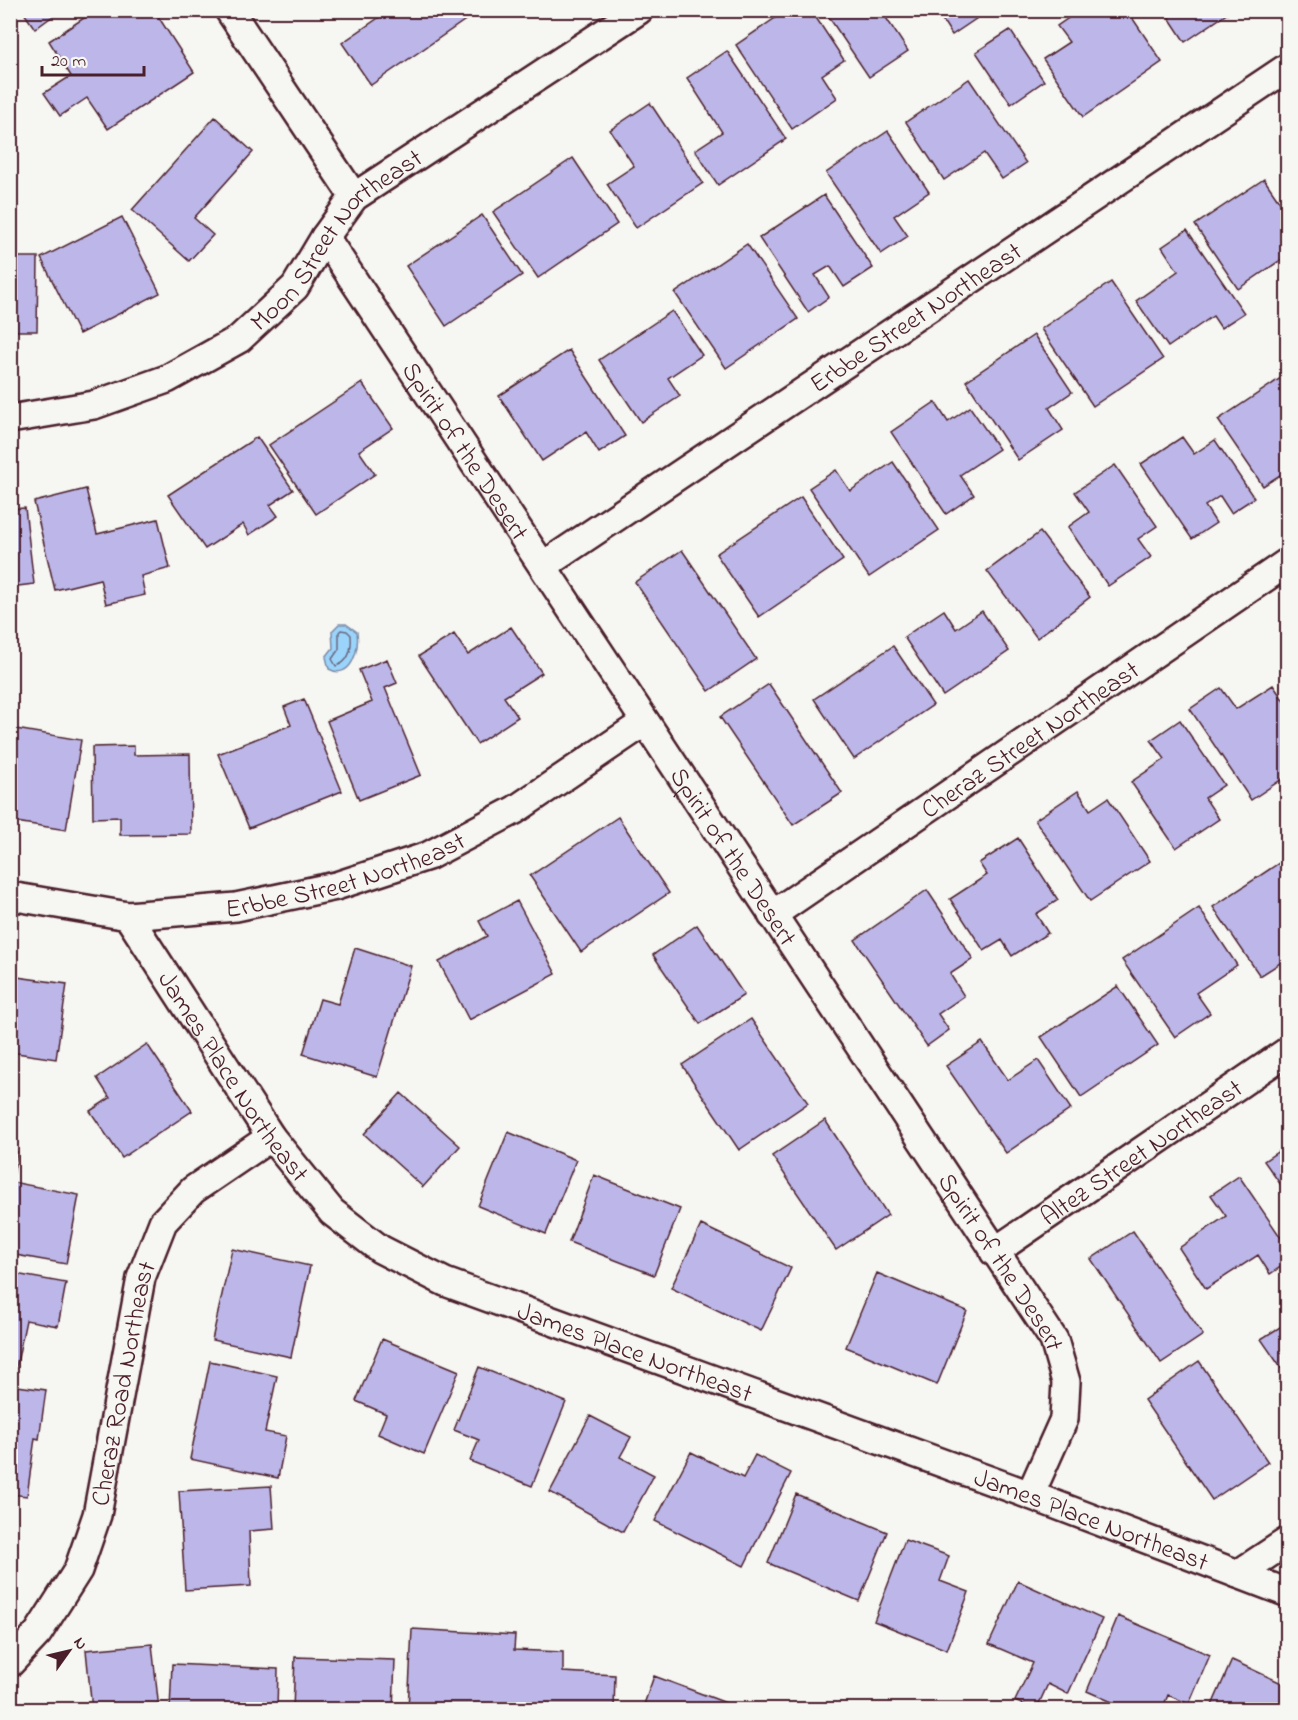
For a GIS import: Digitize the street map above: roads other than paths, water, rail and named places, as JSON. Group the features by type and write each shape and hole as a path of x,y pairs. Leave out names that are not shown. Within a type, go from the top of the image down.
{"street":[{"path":"229,10 354,198"},
{"name":"Moon Street Northeast","path":"10,419 94,405 167,379 239,339 295,287 325,237 354,198 639,10"},
{"name":"Erbbe Street Northeast","path":"543,566 1287,67"},
{"name":"Spirit of the Desert","path":"325,237 1054,1340 1066,1382 1064,1419 1030,1495"},
{"name":"Cheraz Street Northeast","path":"772,915 1287,562"},
{"name":"Erbbe Street Northeast","path":"10,896 128,916 236,907 336,886 428,856 515,810 645,722"},
{"name":"James Place Northeast","path":"128,916 271,1137 332,1212 380,1249 445,1282 1030,1495 1287,1593"},
{"name":"Altez Street Northeast","path":"994,1252 1287,1051"},
{"name":"Cheraz Road Northeast","path":"10,1663 38,1633 78,1570 98,1515 141,1278 163,1222 193,1190 271,1137"},
{"path":"1238,1574 1287,1541"}],"water":[{"path":"339,624 346,624 357,632 358,639 352,661 343,671 337,672 329,669 326,657 333,648 332,631"}]}
